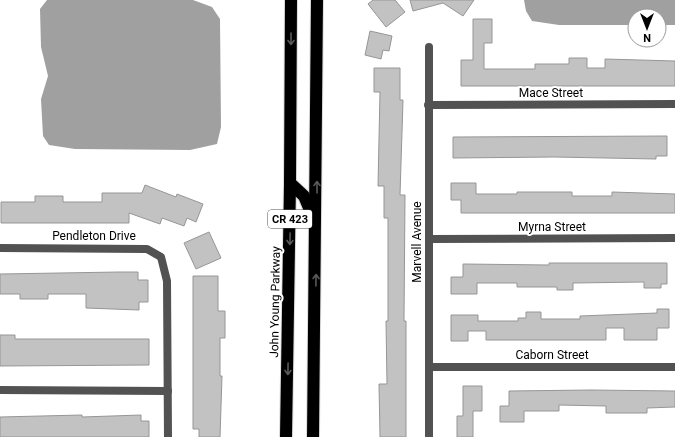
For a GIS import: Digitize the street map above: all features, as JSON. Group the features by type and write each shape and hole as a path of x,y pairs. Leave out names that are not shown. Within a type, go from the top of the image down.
{"highway":[{"name":"John Young Parkway","path":"286,437 291,0"},
{"name":"CR 423","path":"313,437 317,0"},
{"path":"290,183 304,196 316,226"}],"street":[{"name":"Marvell Avenue","path":"428,47 429,437"},
{"name":"Mace Street","path":"428,105 675,104"},
{"name":"Myrna Street","path":"429,239 675,238"},
{"name":"Pendleton Drive","path":"0,248 147,249 161,257 167,281 168,437"},
{"name":"Caborn Street","path":"429,367 675,366"},
{"path":"0,390 168,392"}],"shaded area":[{"path":"47,0 193,0 212,7 220,19 221,127 217,144 190,150 75,149 49,145 43,136 41,99 48,76 41,47 40,9"},
{"path":"524,0 675,0 675,25 667,25 667,8 627,8 627,25 559,25 532,21 526,11"}],"building":[{"path":"373,0 395,0 405,12 386,27 368,4"},
{"path":"410,0 474,0 463,16 443,3 413,11"},
{"path":"473,19 492,19 492,43 484,43 484,69 535,69 535,64 569,64 569,58 587,58 587,68 605,68 605,59 675,61 675,86 461,86 461,60 473,60"},
{"path":"370,31 392,36 389,51 383,50 381,59 365,55"},
{"path":"374,68 400,68 400,100 403,100 400,195 405,195 404,321 406,321 406,437 380,437 379,384 387,384 386,321 388,321 388,218 384,218 384,186 378,186 380,92 374,92"},
{"path":"667,136 667,156 656,156 656,159 555,157 453,158 453,137"},
{"path":"451,183 476,183 476,194 572,192 572,196 612,196 612,192 675,194 675,213 461,213 461,200 451,200"},
{"path":"145,185 176,197 177,194 203,204 196,222 187,218 184,226 162,218 160,224 129,213 129,223 1,223 1,202 35,202 35,196 63,196 63,202 102,202 102,193 142,193"},
{"path":"209,232 221,258 196,269 184,243"},
{"path":"549,263 667,263 667,284 661,284 661,288 644,288 644,282 573,283 573,290 557,290 557,287 517,287 517,283 477,283 477,294 451,294 451,277 463,277 463,264 549,265"},
{"path":"138,272 138,280 148,280 148,302 139,302 139,310 86,308 86,294 48,294 48,299 20,299 20,294 0,294 0,274"},
{"path":"193,276 218,276 218,311 225,311 225,338 220,338 220,376 222,376 220,437 199,437 199,429 193,429"},
{"path":"657,309 669,309 669,328 657,328 657,340 624,340 624,328 606,328 606,340 486,340 486,331 468,331 468,341 451,341 451,315 478,315 478,321 518,321 518,318 526,318 526,312 541,312 541,319 580,319 580,316 657,313"},
{"path":"0,335 15,335 15,339 149,339 149,365 0,366"},
{"path":"463,386 482,386 482,411 473,411 473,437 457,437 457,416 463,416"},
{"path":"509,391 675,391 675,407 647,408 647,413 606,413 606,406 559,405 559,411 524,411 524,422 500,422 500,406 509,406"},
{"path":"82,415 82,417 141,415 141,421 149,421 149,437 0,437 0,417"}]}
